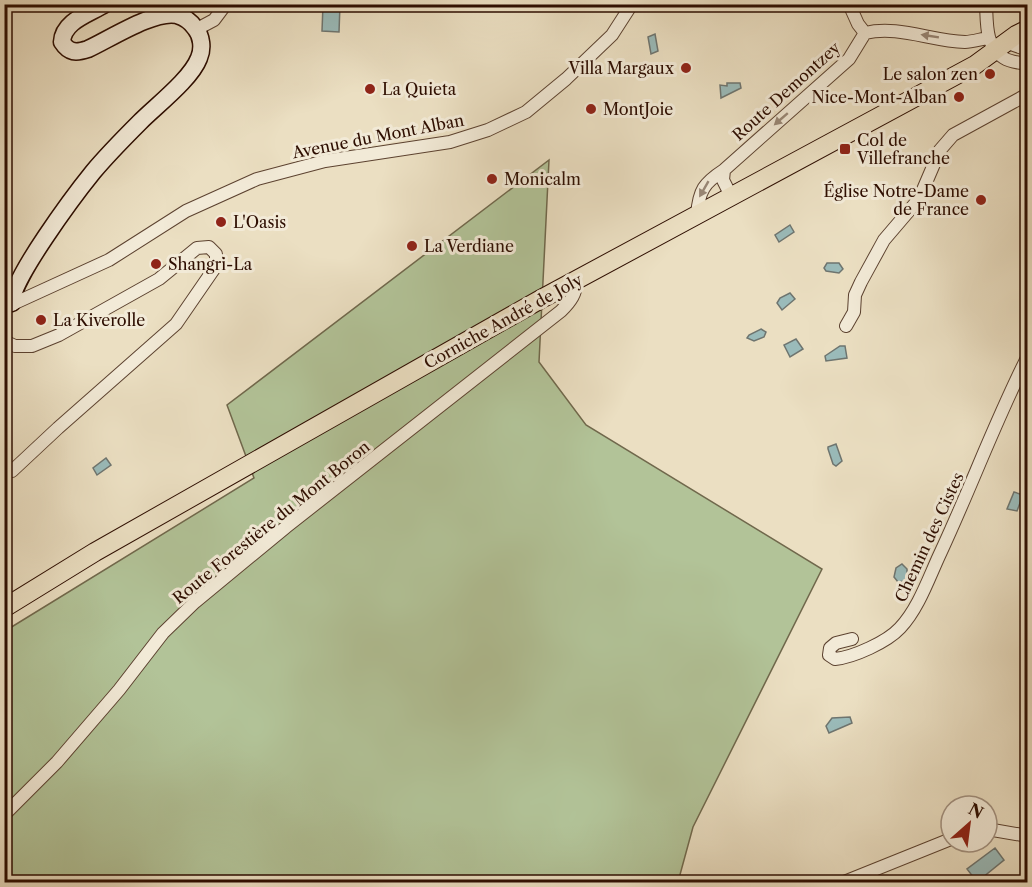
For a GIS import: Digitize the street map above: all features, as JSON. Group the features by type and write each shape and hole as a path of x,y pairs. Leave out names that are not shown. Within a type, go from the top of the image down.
{"main road":[{"name":"Corniche André de Joly","path":"4,608 111,543 577,280 975,65 996,43 1028,29"}],"street":[{"path":"8,306 24,271 94,172 193,68 199,58 201,38 197,29 187,19 167,14 154,17 88,49 77,52 67,50 62,42 62,33 67,26 105,4"},
{"path":"197,29 214,20 226,4"},
{"name":"Avenue du Mont Alban","path":"8,306 109,260 186,211 258,178 325,160 450,142 488,130 526,112 566,79 612,35 632,4"},
{"path":"849,4 865,33 877,30 965,42 996,43 1028,50"},
{"path":"986,4 996,43 1005,58 1028,64"},
{"name":"Route Demontzey","path":"697,215 698,200 708,180 724,170 849,59 865,33"},
{"path":"846,326 854,312 855,295 861,282 884,240 919,199 940,150 953,135 1028,94"},
{"path":"724,170 723,180 731,196"},
{"path":"4,341 15,345 32,346 59,335 159,279 197,248 209,248 216,254 216,266 176,324 57,428 12,471"},
{"name":"Route Forestière du Mont Boron","path":"4,815 57,762 120,690 163,633 195,602 286,527 561,311 571,302 576,292 577,280"},
{"name":"Chemin des Cistes","path":"852,639 836,643 830,648 829,655 835,659 842,658 879,644 899,630 913,612 1028,356"},
{"path":"999,831 1028,836"},
{"path":"844,882 939,844"}],"green space":[{"path":"549,160 539,362 586,425 822,569 693,827 678,882 5,882 5,631 254,478 227,405"}],"water":[{"path":"323,5 340,5 339,32 322,31"},
{"path":"655,34 658,51 651,54 648,37"},
{"path":"727,83 740,83 741,88 721,98 720,85 727,86"},
{"path":"790,225 794,232 779,242 775,235"},
{"path":"827,263 839,263 843,269 839,273 826,271 824,268"},
{"path":"790,293 795,299 782,310 777,303 780,298"},
{"path":"761,329 766,332 764,337 754,341 747,338 749,335"},
{"path":"796,339 803,349 790,357 784,345"},
{"path":"840,346 845,346 847,358 826,361 825,356"},
{"path":"836,444 842,461 836,466 833,464 828,447"},
{"path":"106,458 111,465 97,475 93,468"},
{"path":"1014,492 1023,495 1017,511 1007,509"},
{"path":"902,564 907,569 907,578 898,582 894,577 896,568"},
{"path":"850,717 852,723 829,733 826,726 832,718"},
{"path":"999,853 1004,860 977,882 967,869 987,854"}],"place":[{"name":"Villa Margaux","path":"686,68"},
{"name":"Le salon zen","path":"990,74"},
{"name":"La Quieta","path":"370,89"},
{"name":"Nice-Mont-Alban","path":"959,97"},
{"name":"MontJoie","path":"591,109"},
{"name":"Col de Villefranche","path":"845,149"},
{"name":"Monicalm","path":"492,179"},
{"name":"Église Notre-Dame de France","path":"981,200"},
{"name":"L'Oasis","path":"221,222"},
{"name":"La Verdiane","path":"412,246"},
{"name":"Shangri-La","path":"156,264"},
{"name":"La Kiverolle","path":"41,320"}]}
